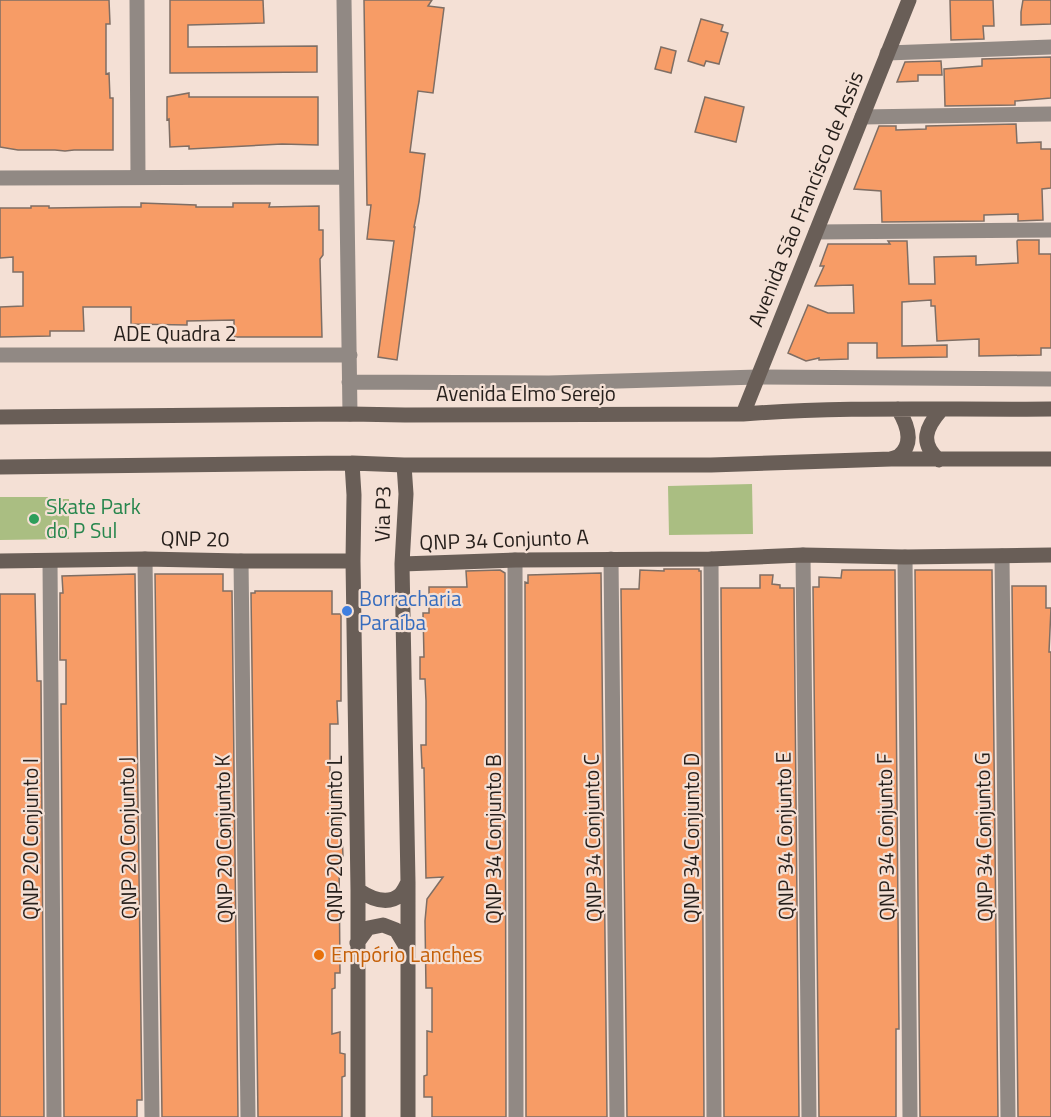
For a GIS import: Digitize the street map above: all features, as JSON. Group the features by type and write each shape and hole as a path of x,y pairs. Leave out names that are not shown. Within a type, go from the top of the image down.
{"street":[{"path":"137,0 138,177"},
{"path":"345,0 350,414"},
{"name":"Avenida São Francisco de Assis","path":"743,414 909,0"},
{"path":"888,53 1051,47"},
{"path":"862,117 1051,114"},
{"path":"0,178 346,177"},
{"path":"816,232 1051,230"},
{"name":"ADE Quadra 2","path":"0,355 350,355"},
{"path":"349,382 549,383 758,377 1051,379"},
{"name":"Avenida Elmo Serejo","path":"0,417 743,414 1051,409"},
{"path":"891,459 901,455 907,444 909,432 898,410"},
{"path":"939,460 931,454 927,442 927,431 932,420 941,410"},
{"path":"0,467 352,463 711,465 891,459 1051,459"},
{"name":"Via P3","path":"352,463 353,561"},
{"name":"Via P3","path":"402,564 406,494 404,465"},
{"name":"QNP 34 Conjunto A","path":"408,1117 409,953 402,564 515,560 711,559 803,555 1051,555"},
{"name":"QNP 34 Conjunto E","path":"803,555 809,1117"},
{"name":"QNP 34 Conjunto F","path":"905,556 910,1117"},
{"name":"QNP 34 Conjunto G","path":"1002,556 1008,1117"},
{"name":"QNP 20","path":"0,561 145,559 353,561"},
{"name":"QNP 20 Conjunto J","path":"145,559 152,1117"},
{"name":"QNP 34 Conjunto C","path":"611,559 617,1117"},
{"name":"QNP 34 Conjunto D","path":"711,559 714,1117"},
{"name":"QNP 34 Conjunto B","path":"515,560 516,1117"},
{"name":"QNP 20 Conjunto I","path":"50,561 54,1117"},
{"name":"QNP 20 Conjunto K","path":"241,561 249,1117"},
{"name":"QNP 20 Conjunto L","path":"353,561 358,890 358,1117"},
{"path":"358,890 378,900 392,899 401,894 408,882"},
{"path":"357,943 368,928 383,925 396,930 409,953"}],"green space":[{"path":"752,484 753,534 669,535 668,486"},
{"name":"Skate Park do P Sul","path":"0,497 69,499 69,539 0,540"}],"building":[{"path":"0,0 109,0 110,24 106,24 106,74 109,73 110,98 113,98 113,150 18,150 0,147"},
{"path":"170,0 263,0 264,23 188,25 188,47 317,46 317,72 170,73"},
{"path":"364,0 432,0 428,6 444,8 433,93 418,91 410,152 425,154 397,360 378,357 394,241 367,239 371,205 367,205"},
{"path":"950,0 993,0 994,26 983,26 984,39 951,40"},
{"path":"1023,0 1051,0 1051,24 1021,25"},
{"path":"701,19 723,25 721,31 728,33 719,64 706,61 704,66 688,61"},
{"path":"661,47 676,51 671,73 655,69"},
{"path":"1051,57 1051,98 1015,101 1015,105 945,106 944,69 982,66 982,59"},
{"path":"941,61 942,75 918,75 918,81 897,82 905,62"},
{"path":"189,93 189,97 318,97 318,145 282,144 189,149 189,146 170,147 167,97"},
{"path":"705,97 744,107 736,142 695,132"},
{"path":"1016,124 1017,143 1041,142 1041,149 1051,149 1051,188 1042,189 1043,220 1018,221 1018,214 984,215 984,221 882,222 881,191 854,189 879,126 896,126 896,130 926,129 926,126"},
{"path":"141,203 196,205 196,207 233,207 233,203 270,203 269,207 319,206 319,230 323,230 323,255 320,259 322,337 234,337 234,320 187,321 187,325 131,324 131,307 83,307 84,331 50,331 50,336 0,337 0,307 23,306 23,272 13,272 13,257 0,258 0,208 141,207"},
{"path":"1018,240 1039,240 1039,254 1051,254 1051,348 1041,348 1041,355 979,356 979,339 937,341 935,306 931,306 931,300 902,302 902,346 947,345 947,357 877,358 877,343 848,343 848,359 819,360 819,358 806,361 788,353 808,305 828,313 854,313 853,285 815,286 824,266 820,266 828,244 890,244 888,241 907,241 909,284 935,284 934,257 976,256 976,265 1018,263"},
{"path":"664,569 699,569 701,571 704,1117 627,1117 621,589 639,589 640,570 664,571"},
{"path":"500,570 505,573 506,1117 432,1117 432,1097 424,1097 424,1076 427,1075 427,1031 432,1032 432,988 426,988 425,921 427,899 443,877 426,878 424,768 422,768 421,745 426,745 426,701 425,679 420,679 420,657 424,657 423,613 429,613 429,587 467,587 466,571"},
{"path":"842,570 895,570 899,1029 896,1029 896,1117 819,1117 813,587 819,587 819,577 841,578"},
{"path":"915,570 992,570 998,1117 920,1117"},
{"path":"601,573 607,1117 526,1117 525,582 528,583 528,575"},
{"path":"135,574 142,1100 137,1100 137,1117 64,1117 61,704 66,704 66,660 60,660 62,576"},
{"path":"155,574 223,574 223,591 232,591 238,1117 162,1117"},
{"path":"760,575 773,575 772,584 780,585 780,588 794,588 799,1117 724,1117 721,588 760,588"},
{"path":"1012,586 1046,586 1046,608 1051,608 1049,652 1051,652 1051,1117 1018,1117"},
{"path":"255,591 332,591 332,614 341,614 341,701 337,701 338,724 330,724 330,790 341,790 340,834 342,834 343,856 339,856 340,973 335,973 335,988 332,989 332,1034 340,1032 340,1053 345,1054 345,1076 342,1077 342,1117 258,1117 251,593"},
{"path":"0,594 35,594 37,681 41,681 44,1117 0,1117"}],"place":[{"name":"Skate Park do P Sul","path":"34,519"},
{"name":"Borracharia Paraíba","path":"347,611"},
{"name":"Empório Lanches","path":"319,955"}]}
